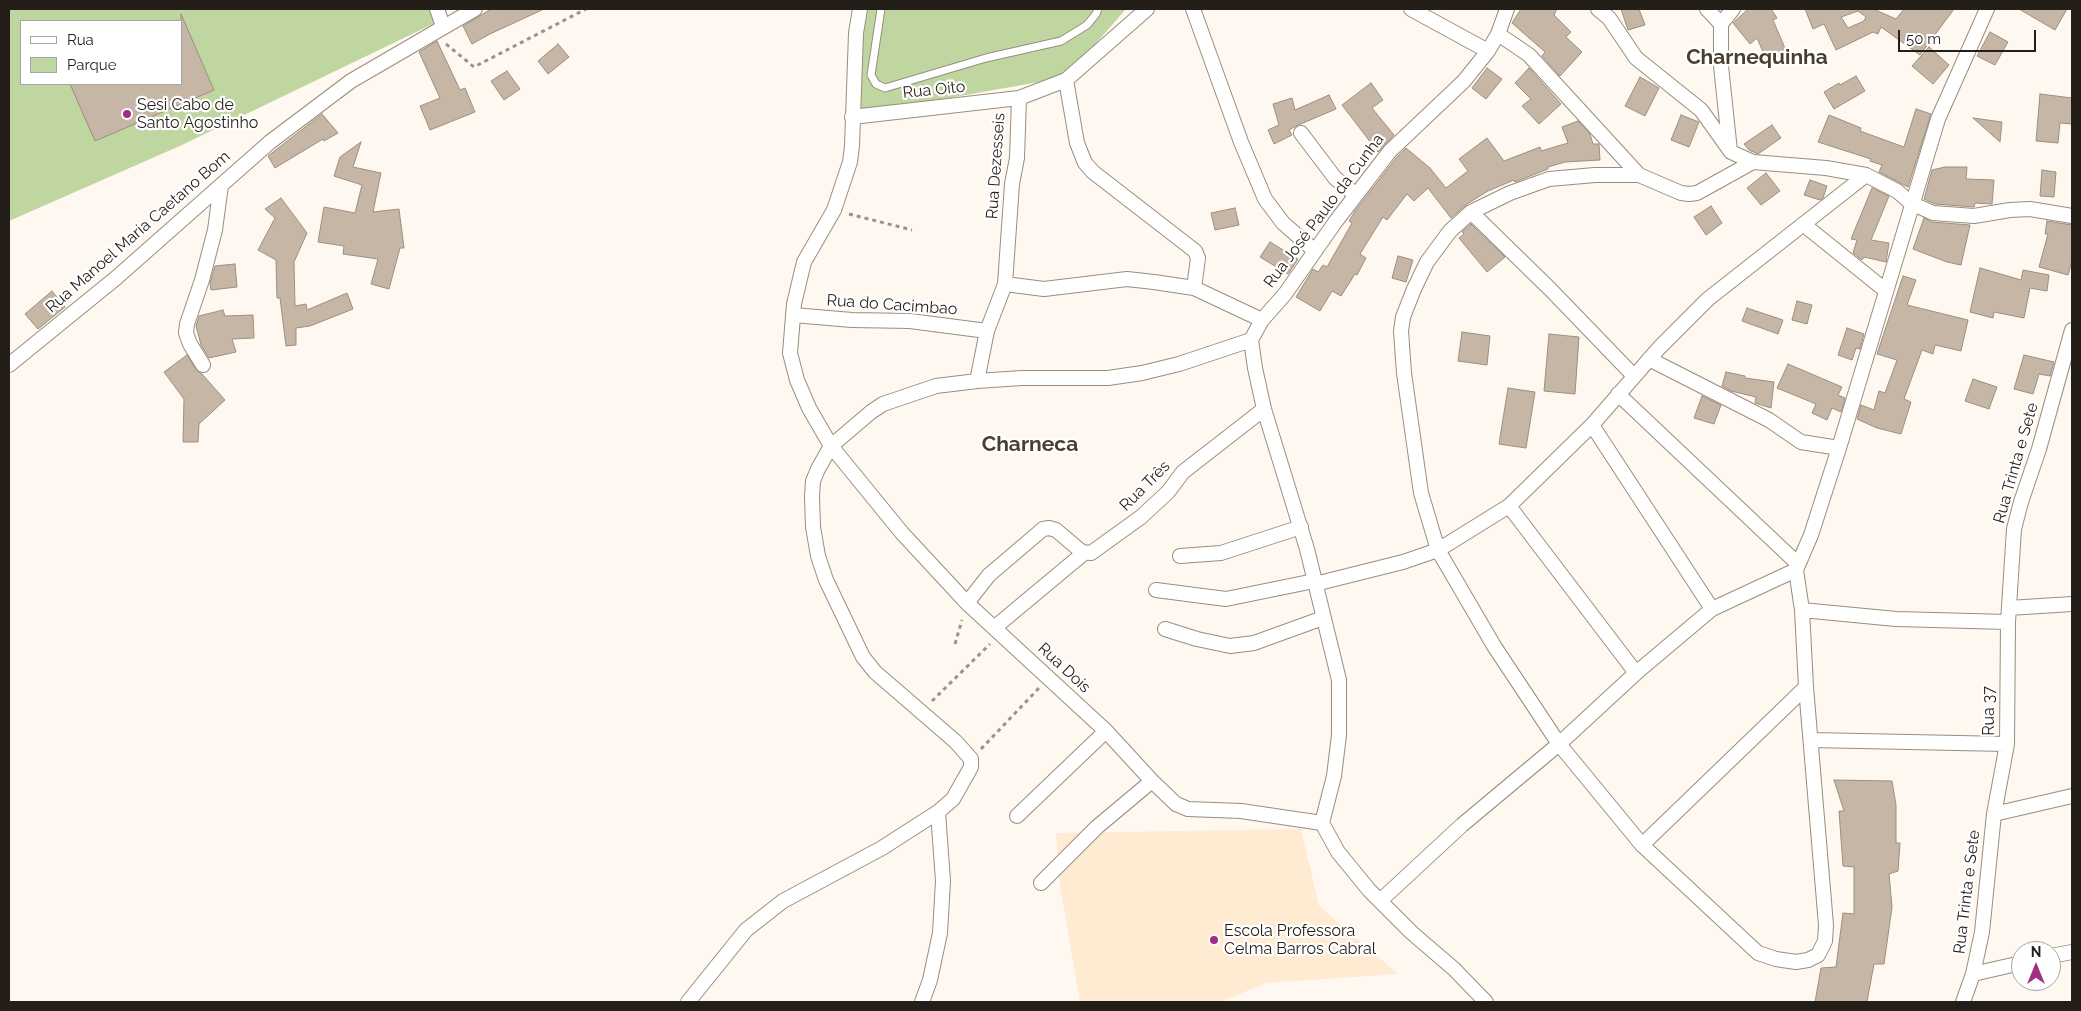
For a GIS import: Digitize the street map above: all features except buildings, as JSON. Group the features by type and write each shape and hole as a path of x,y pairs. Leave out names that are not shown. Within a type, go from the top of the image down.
{"street":[{"path":"437,9 443,26"},
{"name":"Rua Manoel Maria Caetano Bom","path":"9,365 116,278 270,142 351,82 443,26 475,9"},
{"name":"Rua Dois","path":"860,9 856,33 850,162 834,210 804,262 793,315 790,342 792,365 809,408 831,446 902,533 967,603 1106,731 1176,804 1188,809 1241,811 1322,823"},
{"name":"Rua Dezesseis","path":"977,381 987,331 1005,284 1012,184 1017,158 1018,98 1066,80 1148,9"},
{"path":"1193,9 1240,142 1265,199 1284,223 1315,251"},
{"path":"1411,9 1488,51"},
{"name":"Rua José Paulo da Cunha","path":"1251,340 1262,320 1285,294 1390,151 1464,82 1488,51 1498,34 1507,9"},
{"path":"1598,9 1609,18 1636,58 1701,110 1731,152 1753,162 1826,168 1866,175 1897,191 1911,203 1933,213 1974,216 2030,209 2072,216"},
{"path":"1707,9 1722,24"},
{"path":"1731,152 1721,66 1722,24 1733,9"},
{"path":"1753,162 1697,193 1688,194 1639,175 1595,175 1549,179 1510,193 1471,212 1450,231 1428,262 1414,289 1403,317 1401,331 1404,373 1420,493 1438,550 1494,646 1559,744 1642,845 1758,953 1776,960 1796,962 1818,955 1825,941 1826,924 1806,687 1802,610 1797,567 1811,535 1839,448 1911,203 1938,119 1987,9"},
{"path":"1498,34 1529,55 1639,175"},
{"path":"1066,80 1077,143 1085,164 1195,251 1198,258 1194,288"},
{"name":"Rua Oito","path":"852,117 1018,98"},
{"path":"1301,133 1335,178 1356,195"},
{"path":"1156,590 1226,599 1403,562 1438,550 1509,506 1592,425 1649,359 1708,299 1866,175"},
{"path":"203,365 190,344 186,333 215,230 221,185"},
{"path":"1471,212 1550,289 1634,376"},
{"path":"1803,224 1886,290"},
{"path":"1005,284 1044,289 1127,279 1194,288 1262,320"},
{"name":"Rua do Cacimbao","path":"793,315 852,320 910,321 987,331"},
{"name":"Rua Trinta e Sete","path":"2009,608 2014,529 2039,449 2072,330"},
{"path":"688,1002 746,930 783,900 882,848 938,812 953,799 969,774 971,759 956,742 875,672 863,657 826,580 818,556 813,527 812,496 813,481 831,446 883,404 936,386 1022,378 1108,378 1142,373 1178,364 1251,340 1264,408 1301,527 1339,680 1339,735 1334,776 1322,823 1338,852 1380,900 1412,933 1454,969 1486,1002"},
{"path":"1649,359 1769,420 1801,442 1839,448"},
{"path":"1618,394 1797,567"},
{"name":"Rua Três","path":"998,631 1084,553 1091,553 1141,517 1168,492 1183,472 1264,408"},
{"path":"1592,425 1712,609"},
{"path":"1509,506 1636,673"},
{"path":"1180,556 1221,553 1301,527"},
{"path":"967,603 988,575 1046,528 1056,530 1084,553"},
{"path":"1380,900 1462,825 1559,744 1636,673 1712,609 1797,567"},
{"path":"2009,608 2072,604"},
{"name":"Rua 37","path":"1994,814 2007,744 2009,608"},
{"path":"1802,610 1896,619 2008,622"},
{"path":"1165,629 1197,639 1230,646 1254,643 1323,618"},
{"path":"1642,845 1806,687"},
{"path":"1017,816 1106,731"},
{"path":"1811,740 2007,744"},
{"path":"1041,883 1097,827 1152,781"},
{"path":"1994,814 2072,796"},
{"path":"922,1002 930,980 940,933 943,881 938,812"},
{"name":"Rua Trinta e Sete","path":"1973,974 1982,932 1994,814"},
{"path":"1963,1002 1973,974 2011,965"}],"lane":[{"path":"881,9 871,75 876,84 885,88 986,58 1061,41 1087,25 1098,9"}],"path":[{"path":"452,48 474,67 586,9"},
{"path":"834,210 912,230"},
{"path":"955,644 967,603"},
{"path":"920,712 998,631"},
{"path":"971,759 1048,678"}],"shaded area":[{"name":"Escola Professora Celma Barros Cabral","path":"1301,829 1319,906 1398,974 1266,983 1220,1002 1080,1002 1060,886 1056,833"}],"green space":[{"name":"Sesi Cabo de Santo Agostinho","path":"9,9 433,9 437,22 182,145 9,221"},
{"path":"867,9 1126,9 1069,74 1045,81 858,114 860,45"}],"place":[{"name":"Sesi Cabo de Santo Agostinho","path":"127,114"},
{"name":"Escola Professora Celma Barros Cabral","path":"1214,940"}],"district":[{"name":"Charnequinha","path":"1757,58"},
{"name":"Charneca","path":"1030,445"}]}
